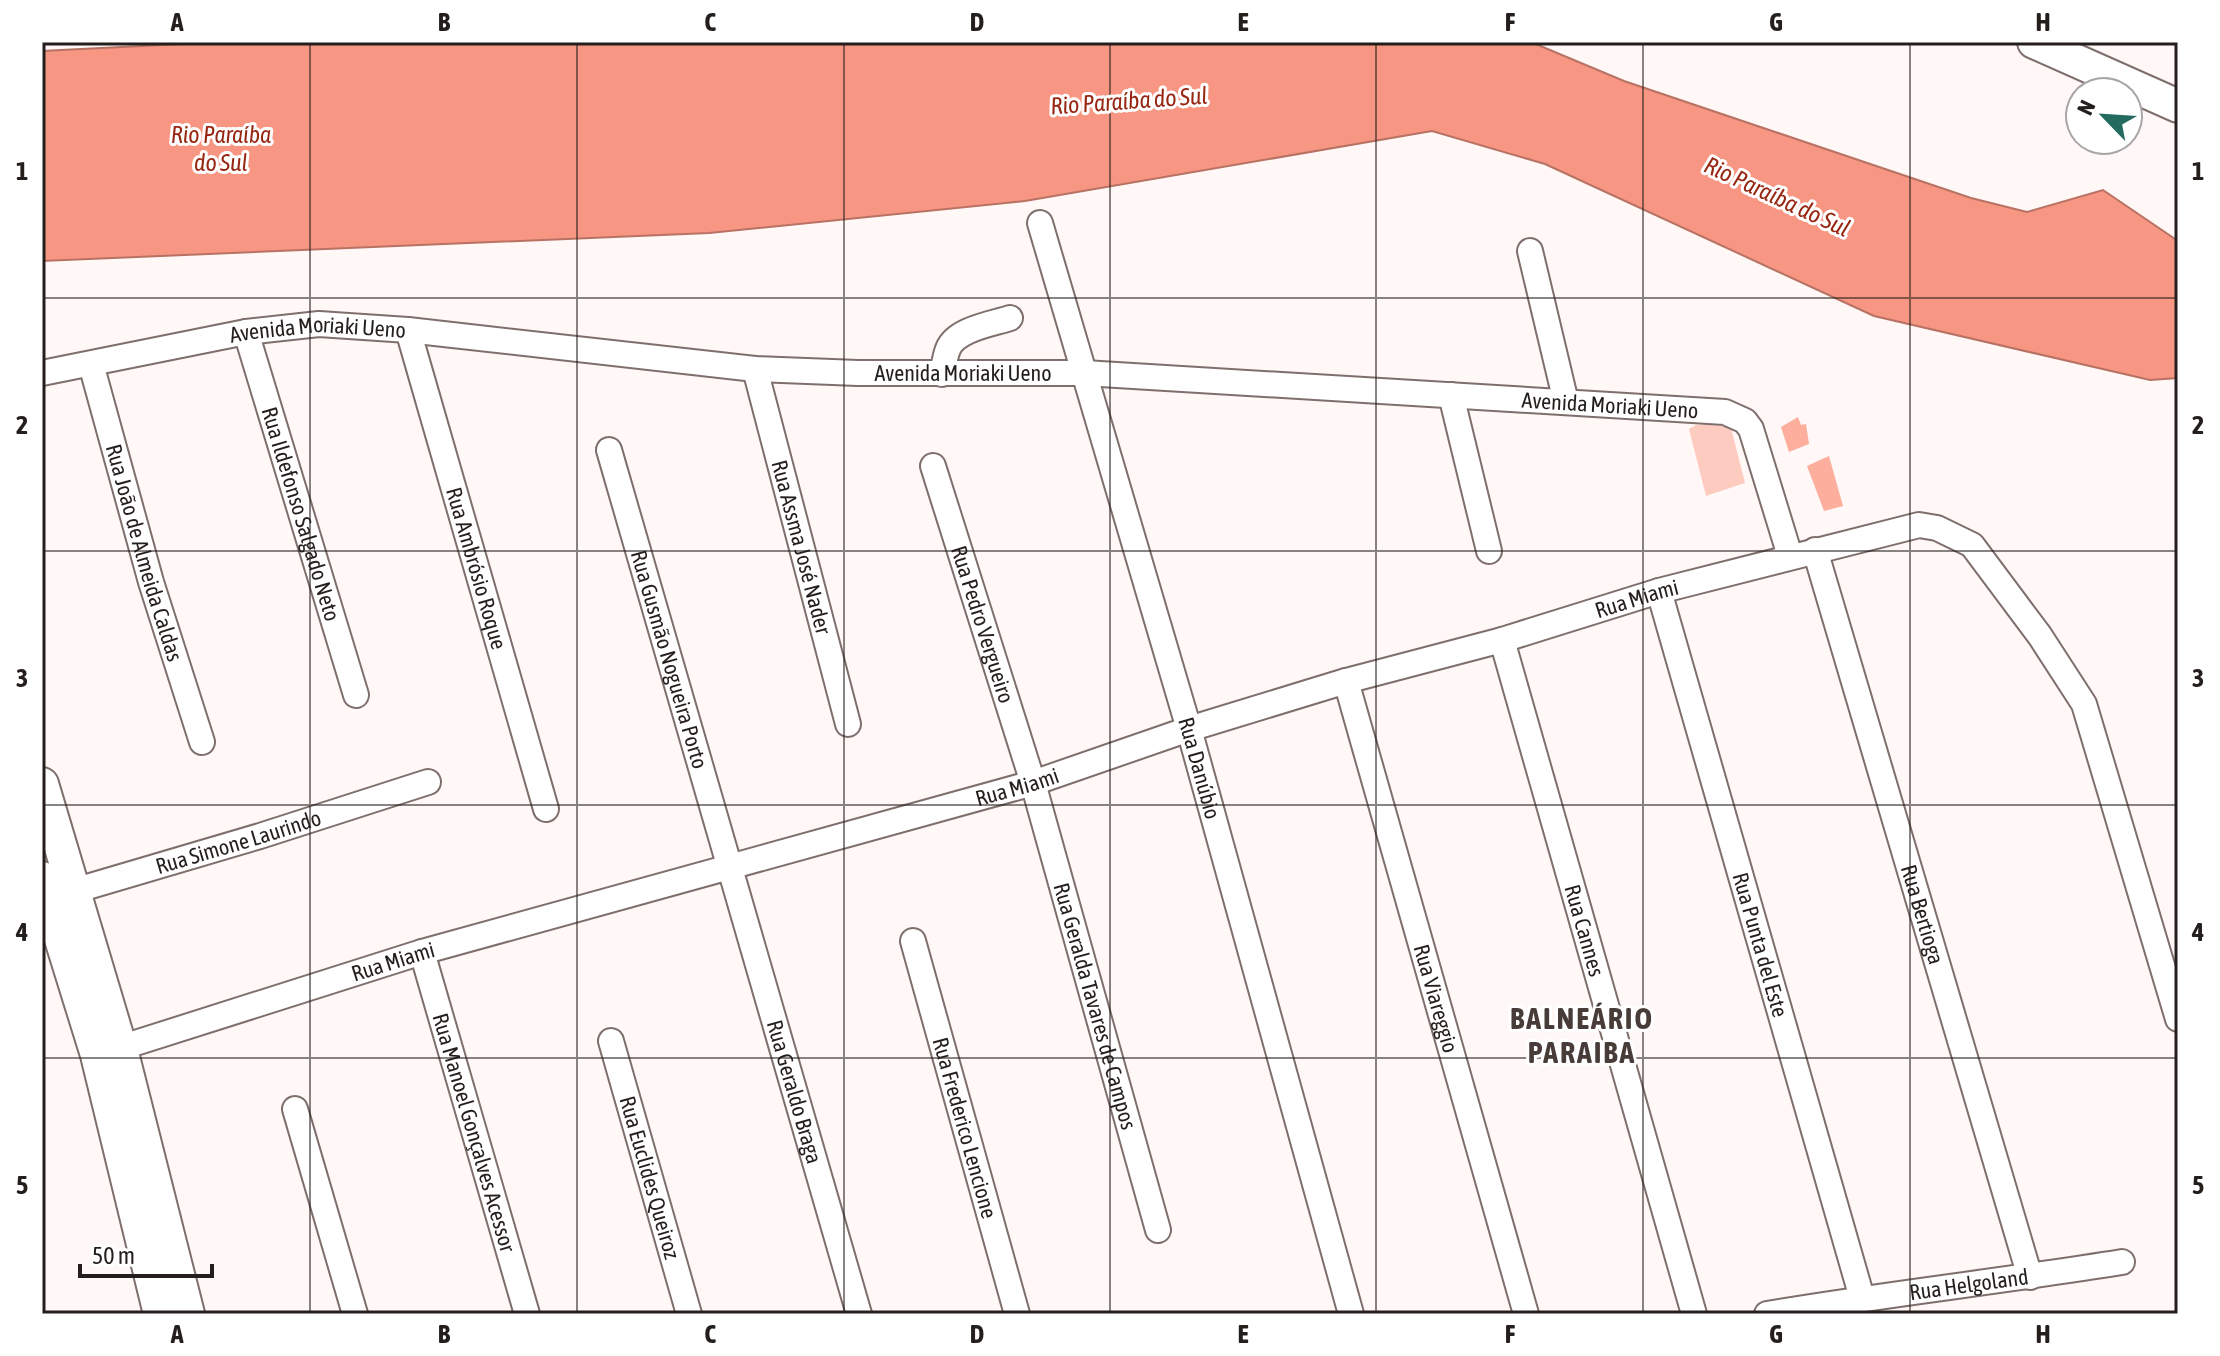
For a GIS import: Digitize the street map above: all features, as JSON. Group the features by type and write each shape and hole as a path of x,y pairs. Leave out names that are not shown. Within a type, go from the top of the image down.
{"main road":[{"path":"2034,42 2178,106"},
{"path":"42,784 51,892 109,1052 188,1314"},
{"path":"109,1052 160,1314"}],"street":[{"name":"Rua Danúbio","path":"1040,223 1189,729 1351,1314"},
{"path":"1530,251 1566,402"},
{"path":"942,374 953,341 961,335 1010,318"},
{"name":"Avenida Moriaki Ueno","path":"42,373 246,332 319,324 408,330 755,369 942,374 1084,373 1725,412 1745,421 1751,429 1790,556"},
{"name":"Rua Ambrósio Roque","path":"408,330 546,809"},
{"name":"Rua Ildefonso Salgado Neto","path":"246,332 356,695"},
{"name":"Rua João de Almeida Caldas","path":"91,364 151,582 202,742"},
{"name":"Rua Assma José Nader","path":"755,369 848,724"},
{"path":"1451,395 1489,551"},
{"name":"Rua Gusmão Nogueira Porto","path":"609,450 730,868"},
{"name":"Rua Pedro Vergueiro","path":"933,466 1033,783"},
{"name":"Rua Miami","path":"109,1052 422,952 1033,783 1189,729 1346,681 1502,640 1659,591 1919,525 1937,528 1972,545 2040,636 2084,704 2178,1019"},
{"name":"Rua Bertioga","path":"1815,550 2030,1277"},
{"name":"Rua Punta del Este","path":"1659,591 1862,1298"},
{"name":"Rua Cannes","path":"1502,640 1694,1314"},
{"name":"Rua Viareggio","path":"1346,681 1526,1314"},
{"name":"Rua Simone Laurindo","path":"51,892 260,836 428,782"},
{"name":"Rua Geralda Tavares de Campos","path":"1033,783 1158,1230"},
{"name":"Rua Geraldo Braga","path":"730,868 859,1314"},
{"name":"Rua Frederico Lencione","path":"913,941 1017,1314"},
{"name":"Rua Manoel Gonçalves Acessor","path":"422,952 527,1314"},
{"name":"Rua Euclides Queiroz","path":"611,1041 689,1314"},
{"path":"295,1109 355,1314"},
{"name":"Rua Helgoland","path":"1767,1314 2122,1262"}],"shaded area":[{"path":"1696,425 1731,428 1745,483 1706,496 1689,429"}],"water":[{"name":"Rio Paraíba do Sul","path":"221,42 1531,42 1624,81 1971,198 2027,212 2103,190 2178,241 2178,378 2150,380 1874,316 1545,164 1432,131 1025,201 709,233 42,261 42,51"}],"building":[{"path":"1798,417 1801,425 1806,424 1809,444 1789,452 1781,427"},
{"path":"1829,456 1843,506 1824,511 1807,466"}],"district":[{"name":"BALNEÁRIO PARAIBA","path":"1582,1036"}]}
